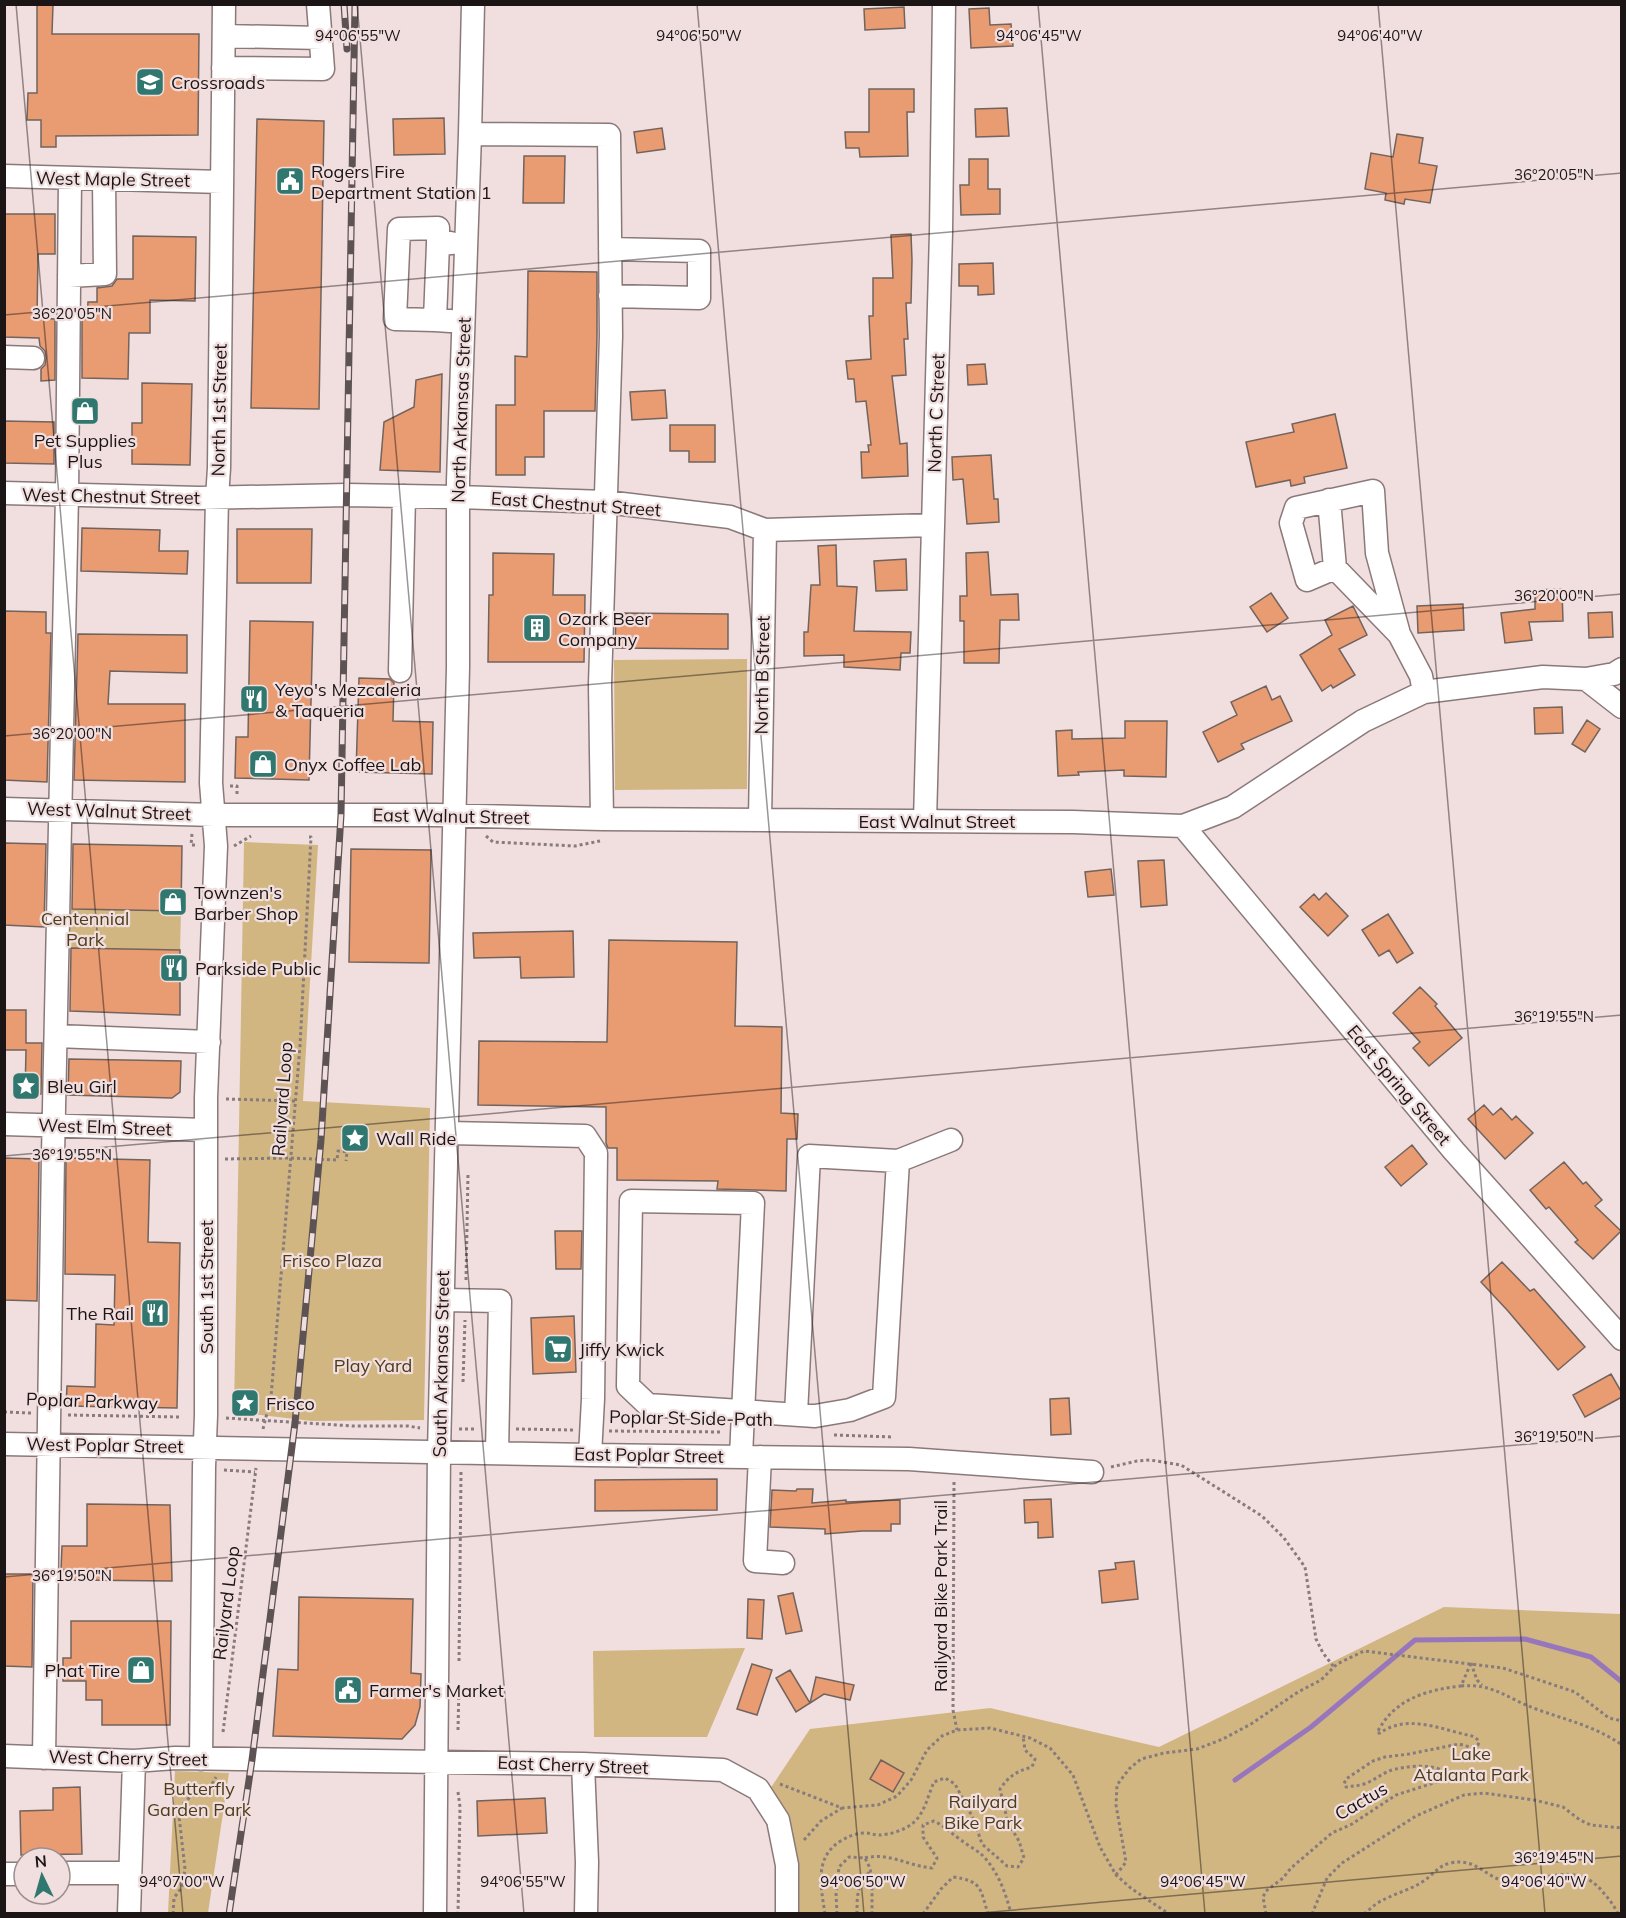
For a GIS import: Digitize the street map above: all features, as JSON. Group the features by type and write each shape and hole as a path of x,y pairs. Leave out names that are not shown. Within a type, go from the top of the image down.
{"street":[{"name":"North 1st Street","path":"214,814 211,783 219,468 224,4"},
{"path":"223,68 323,69 318,4"},
{"name":"North Arkansas Street","path":"453,815 458,667 458,497 473,4"},
{"name":"North C Street","path":"925,821 941,232 944,4"},
{"path":"224,36 321,38"},
{"path":"470,134 609,135 611,336 600,684 602,819"},
{"name":"West Maple Street","path":"4,176 222,182"},
{"path":"44,1758 67,495 70,178"},
{"path":"69,276 105,274 104,178"},
{"path":"435,320 438,228 399,229 395,319 464,322"},
{"path":"438,244 466,242"},
{"path":"610,249 699,251 699,298 610,296"},
{"path":"4,357 33,357"},
{"path":"1335,568 1307,580 1291,523 1296,508 1373,491 1377,553 1399,634 1421,676 1424,692"},
{"name":"West Chestnut Street","path":"4,493 217,498"},
{"name":"East Chestnut Street","path":"217,498 347,495 606,502 730,517 765,530 932,525"},
{"path":"400,671 404,496"},
{"path":"1329,500 1335,568 1399,634"},
{"name":"North B Street","path":"760,820 765,530"},
{"name":"East Walnut Street","path":"214,814 453,815 1183,826 1233,807 1363,721 1424,692 1543,677 1586,679 1619,672"},
{"path":"1586,679 1622,707"},
{"name":"West Walnut Street","path":"4,809 214,814"},
{"name":"South 1st Street","path":"201,1759 206,1415 206,1130 216,846 214,814"},
{"name":"South Arkansas Street","path":"435,1914 439,1452 453,815"},
{"name":"East Spring Street","path":"1183,826 1454,1151 1622,1339"},
{"path":"56,1036 209,1042"},
{"name":"West Elm Street","path":"4,1124 206,1130"},
{"path":"447,1133 585,1136 596,1154 593,1399 590,1455"},
{"path":"796,1414 809,1156 898,1161 951,1140"},
{"path":"783,1563 755,1561 750,1456 742,1422 753,1203 631,1201 627,1386 648,1405 742,1422 796,1414 815,1416 850,1410 884,1397 898,1161"},
{"path":"443,1300 500,1301 497,1453"},
{"path":"593,1399 627,1386"},
{"name":"West Poplar Street","path":"4,1444 205,1447"},
{"name":"East Poplar Street","path":"205,1447 909,1459 1092,1472"},
{"name":"West Cherry Street","path":"4,1756 134,1761 175,1758 252,1760"},
{"name":"East Cherry Street","path":"252,1760 583,1764 723,1770 758,1789 778,1820 787,1865 788,1914"},
{"path":"129,1914 134,1761"},
{"path":"583,1764 586,1914"},
{"path":"72,1873 129,1873"}],"path":[{"path":"237,846 250,836 260,836"},
{"name":"Railyard Loop","path":"261,1438 271,1397 296,1101 311,837 301,837"},
{"path":"222,1099 296,1101"},
{"path":"223,1159 337,1160 338,1151 347,1152 346,1161"},
{"name":"Poplar Parkway","path":"4,1412 180,1417"},
{"path":"228,1419 353,1426 408,1426 427,1429"},
{"name":"Poplar St Side-Path","path":"461,1429 590,1430 742,1422"},
{"path":"831,1434 895,1437 909,1459"},
{"path":"1092,1472 1144,1460 1181,1465 1262,1516 1284,1538 1305,1567 1316,1639 1334,1667"},
{"name":"Railyard Bike Park Trail","path":"954,1462 952,1649 953,1710 957,1731"},
{"name":"Railyard Loop","path":"219,1467 226,1471 255,1472 222,1738"},
{"path":"1116,1875 1126,1862 1116,1805 1117,1785 1129,1769 1141,1759 1164,1753 1197,1749 1223,1739 1321,1680 1334,1667 1353,1655 1364,1651 1503,1668 1575,1692 1609,1718 1622,1721"},
{"path":"1471,1663 1477,1680 1484,1686"},
{"path":"1471,1663 1461,1686 1484,1686 1533,1708 1587,1726 1613,1738 1622,1745"},
{"name":"Cactus","path":"1266,1914 1263,1897 1266,1891 1332,1833 1352,1824 1396,1795 1443,1780 1447,1775 1440,1768 1422,1766 1393,1770 1363,1785 1344,1786 1346,1779 1373,1761 1384,1757 1459,1744 1470,1747 1478,1745 1477,1739 1472,1736 1431,1725 1400,1725 1389,1727 1380,1733 1377,1732 1407,1699 1440,1688 1461,1686"},
{"path":"774,1782 842,1808 878,1805 897,1796 911,1780 927,1750 942,1736 957,1731 990,1728 1023,1736 1050,1748 1073,1775 1100,1847 1116,1875 1169,1914"},
{"path":"825,1914 821,1889 822,1864 831,1847 849,1836 866,1833 887,1834 913,1823 922,1812 933,1782 945,1778 955,1784 974,1820 982,1844 1007,1866 1018,1867 1024,1858 1019,1841 1008,1823 1000,1789 1007,1778 1018,1771 1032,1767 1035,1760 1025,1750 1023,1736"},
{"path":"174,1914 174,1898 182,1887 185,1869 179,1816 183,1804 190,1796 211,1786 216,1778"},
{"path":"457,1789 460,1807 458,1914"},
{"path":"1312,1914 1327,1878 1342,1863 1416,1816 1464,1795 1484,1793 1534,1800 1563,1807 1590,1825 1622,1828"},
{"path":"803,1848 804,1839 821,1821 842,1808"},
{"path":"837,1914 836,1893 839,1867 849,1857 888,1856 916,1866 932,1868 938,1858 923,1837 923,1825 933,1821 946,1827 981,1854 993,1869 1006,1894 1011,1914"},
{"path":"865,1858 870,1871 872,1914"},
{"path":"1364,1914 1380,1901 1425,1880 1432,1872 1452,1862 1475,1865 1495,1878 1506,1881 1561,1874 1582,1876 1597,1886 1615,1907 1618,1914"},
{"path":"857,1914 860,1882 870,1871"},
{"path":"923,1914 953,1877 970,1879 981,1889 988,1914"}],"green space":[{"path":"747,659 747,789 615,790 614,660"},
{"name":"Frisco Plaza","path":"244,842 318,845 303,1101 430,1108 424,1420 312,1421 234,1412"},
{"name":"Centennial Park","path":"65,909 181,911 180,950 64,948"},
{"name":"Lake Atalanta Park","path":"1444,1607 1621,1614 1621,1913 796,1913 770,1789 810,1729 990,1708 1159,1747"},
{"path":"745,1648 707,1737 594,1737 593,1651"},
{"name":"Butterfly Garden Park","path":"175,1771 229,1773 208,1913 168,1913"}],"building":[{"path":"37,4 53,4 52,34 199,34 198,135 56,136 56,147 41,147 41,120 27,120 28,93 37,93"},
{"path":"904,7 905,28 865,30 864,9"},
{"path":"989,8 990,25 1011,24 1013,46 971,48 969,9"},
{"path":"869,89 914,89 914,112 907,112 908,156 860,157 859,148 846,148 845,132 869,132"},
{"path":"1007,108 1009,136 976,137 975,109"},
{"path":"444,118 445,154 394,155 393,119"},
{"path":"257,119 324,121 319,409 251,408"},
{"path":"662,128 665,149 637,153 634,132"},
{"path":"1397,134 1423,138 1419,163 1437,166 1430,203 1405,199 1404,204 1385,200 1386,193 1365,189 1371,153 1393,157"},
{"path":"524,156 565,156 564,203 523,203"},
{"path":"969,159 988,159 988,189 1000,189 1000,214 961,215 960,185 969,185"},
{"path":"4,214 55,214 55,254 38,254 37,318 55,319 55,380 41,381 41,369 45,365 46,358 39,338 4,337"},
{"path":"911,234 911,303 906,303 908,339 904,339 906,375 892,376 900,444 907,443 908,476 862,478 861,452 869,452 868,445 871,445 866,401 856,402 854,379 848,379 846,361 871,359 869,316 873,316 873,278 893,278 891,235"},
{"path":"133,236 196,237 195,301 150,300 150,333 129,333 128,379 82,378 82,319 87,319 88,302 97,302 97,288 112,286 117,279 133,279"},
{"path":"993,263 994,294 978,295 978,286 959,286 959,264"},
{"path":"528,271 597,272 595,411 544,411 544,457 525,457 525,475 496,475 496,405 515,405 515,356 527,357"},
{"path":"985,364 987,384 968,385 967,365"},
{"path":"442,374 440,472 380,470 384,422 414,407 416,380"},
{"path":"142,383 192,384 190,465 132,464 132,423 142,423"},
{"path":"665,390 667,418 632,420 630,392"},
{"path":"1335,414 1347,468 1304,477 1305,483 1291,486 1290,480 1256,487 1246,442 1294,432 1292,424"},
{"path":"4,421 54,422 54,464 4,463"},
{"path":"670,425 715,425 715,462 689,462 689,451 670,451"},
{"path":"991,455 994,499 998,499 999,522 967,524 963,479 953,480 952,457"},
{"path":"82,528 160,530 159,551 188,551 187,574 81,571"},
{"path":"237,529 312,529 311,583 237,583"},
{"path":"836,545 837,586 857,587 854,631 911,632 910,653 901,653 900,670 844,667 844,655 804,656 804,632 808,632 811,585 820,585 818,546"},
{"path":"988,552 991,595 1018,594 1019,620 1000,620 999,663 964,663 964,621 960,621 960,596 967,596 966,553"},
{"name":"Ozark Beer Company","path":"493,553 554,554 553,595 585,595 584,662 488,662 489,595 493,595"},
{"path":"906,559 907,590 876,591 874,561"},
{"path":"1562,589 1563,621 1529,622 1532,640 1505,643 1501,613 1535,609 1535,590"},
{"path":"1271,593 1288,618 1267,632 1250,607"},
{"path":"1463,604 1464,630 1418,633 1417,606"},
{"path":"1353,606 1367,635 1339,649 1355,675 1333,688 1331,685 1322,691 1300,655 1332,635 1325,620"},
{"path":"4,611 46,612 46,633 51,633 47,782 4,780"},
{"path":"1612,612 1613,637 1589,638 1588,613"},
{"path":"616,613 728,614 728,649 615,648"},
{"path":"250,621 313,622 309,780 235,778 236,737 248,737"},
{"path":"78,634 187,635 187,673 110,671 108,704 185,704 185,782 74,780"},
{"path":"359,678 390,679 394,683 393,721 433,722 432,774 356,772"},
{"path":"1266,686 1272,700 1280,696 1292,721 1241,744 1244,749 1218,762 1203,732 1237,715 1231,702"},
{"path":"1562,707 1563,733 1535,734 1534,708"},
{"path":"1587,720 1600,729 1585,752 1572,744"},
{"path":"1125,721 1167,721 1166,777 1124,776 1124,770 1078,772 1079,775 1058,776 1056,731 1072,730 1072,739 1125,738"},
{"path":"4,843 46,844 44,927 4,925"},
{"path":"73,844 182,846 181,911 72,909"},
{"path":"351,849 431,850 429,963 349,962"},
{"path":"1164,860 1167,905 1141,907 1138,861"},
{"path":"1111,869 1114,895 1088,897 1085,872"},
{"path":"1326,893 1348,916 1328,936 1300,907 1314,894 1319,900"},
{"path":"1388,914 1413,953 1397,963 1389,950 1379,956 1362,930"},
{"path":"573,931 574,977 521,978 520,957 474,958 473,933"},
{"path":"609,940 737,942 735,1026 782,1027 781,1113 798,1114 797,1139 787,1139 786,1191 717,1189 718,1181 617,1180 617,1148 608,1148 606,1143 606,1107 478,1105 479,1041 607,1042"},
{"path":"71,948 180,950 180,1015 70,1011"},
{"path":"1420,987 1437,1004 1435,1006 1462,1038 1429,1066 1413,1048 1420,1042 1393,1013"},
{"path":"4,1010 26,1010 26,1043 42,1043 41,1094 25,1094 26,1050 4,1050"},
{"path":"69,1059 181,1061 180,1092 172,1098 68,1095"},
{"path":"1484,1105 1493,1115 1501,1108 1512,1120 1516,1116 1533,1133 1505,1159 1468,1119"},
{"path":"1412,1145 1427,1164 1401,1186 1385,1167"},
{"path":"4,1158 39,1159 37,1301 4,1300"},
{"path":"66,1158 150,1160 148,1242 180,1243 177,1408 66,1406 67,1386 95,1387 96,1324 114,1325 115,1275 65,1274"},
{"path":"1564,1162 1583,1184 1586,1182 1602,1200 1595,1206 1621,1231 1593,1259 1575,1242 1578,1240 1549,1207 1546,1209 1530,1190"},
{"path":"555,1231 582,1231 581,1269 556,1269"},
{"path":"1502,1262 1530,1291 1534,1289 1585,1347 1558,1370 1481,1282"},
{"path":"574,1316 576,1372 533,1374 531,1318"},
{"path":"1611,1374 1622,1397 1585,1417 1573,1395"},
{"path":"1069,1398 1071,1434 1051,1435 1050,1399"},
{"path":"717,1479 717,1510 595,1511 595,1480"},
{"path":"797,1489 813,1489 812,1503 846,1500 846,1502 900,1500 900,1524 891,1524 891,1531 825,1534 825,1529 770,1527 772,1490 796,1491"},
{"path":"1051,1499 1053,1537 1038,1538 1038,1522 1025,1523 1024,1500"},
{"path":"87,1504 170,1505 172,1581 72,1580 72,1570 61,1570 62,1546 87,1546"},
{"path":"1134,1561 1138,1599 1102,1603 1099,1571 1116,1569 1115,1563"},
{"path":"4,1574 33,1574 32,1667 4,1666"},
{"path":"793,1593 802,1631 786,1634 778,1596"},
{"path":"299,1597 413,1599 411,1673 421,1674 420,1707 415,1725 402,1739 273,1736 278,1669 298,1670"},
{"path":"748,1599 764,1600 762,1639 747,1638"},
{"path":"71,1621 171,1621 170,1725 102,1725 102,1700 86,1700 86,1681 63,1681 63,1658 71,1658"},
{"path":"752,1664 772,1670 757,1715 737,1709"},
{"path":"790,1670 810,1703 796,1712 776,1678"},
{"path":"816,1677 854,1685 850,1700 824,1694 810,1703"},
{"path":"881,1760 904,1773 893,1792 870,1779"},
{"path":"80,1787 82,1854 72,1854 72,1846 21,1846 20,1811 53,1810 53,1788"},
{"path":"545,1798 547,1833 478,1836 477,1801"}],"waterway":[{"path":"1235,1780 1311,1727 1415,1640 1525,1639 1591,1657 1622,1682"}],"railway":[{"path":"344,4 347,49"},
{"path":"229,1914 252,1760 295,1423 321,1140 341,815 355,4"}],"place":[{"name":"Crossroads","path":"150,82"},
{"name":"Rogers Fire Department Station 1","path":"290,181"},
{"name":"Pet Supplies Plus","path":"85,411"},
{"name":"Ozark Beer Company","path":"537,628"},
{"name":"Yeyo's Mezcaleria & Taqueria","path":"254,699"},
{"name":"Onyx Coffee Lab","path":"263,764"},
{"name":"Townzen's Barber Shop","path":"173,902"},
{"name":"Parkside Public","path":"174,968"},
{"name":"Bleu Girl","path":"26,1086"},
{"name":"Wall Ride","path":"355,1138"},
{"name":"The Rail","path":"155,1313"},
{"name":"Jiffy Kwick","path":"558,1349"},
{"name":"Frisco","path":"245,1403"},
{"name":"Phat Tire","path":"141,1670"},
{"name":"Farmer's Market","path":"348,1690"}],"park label":[{"name":"Play Yard","path":"373,1365"},
{"name":"Railyard Bike Park","path":"983,1811"}]}
